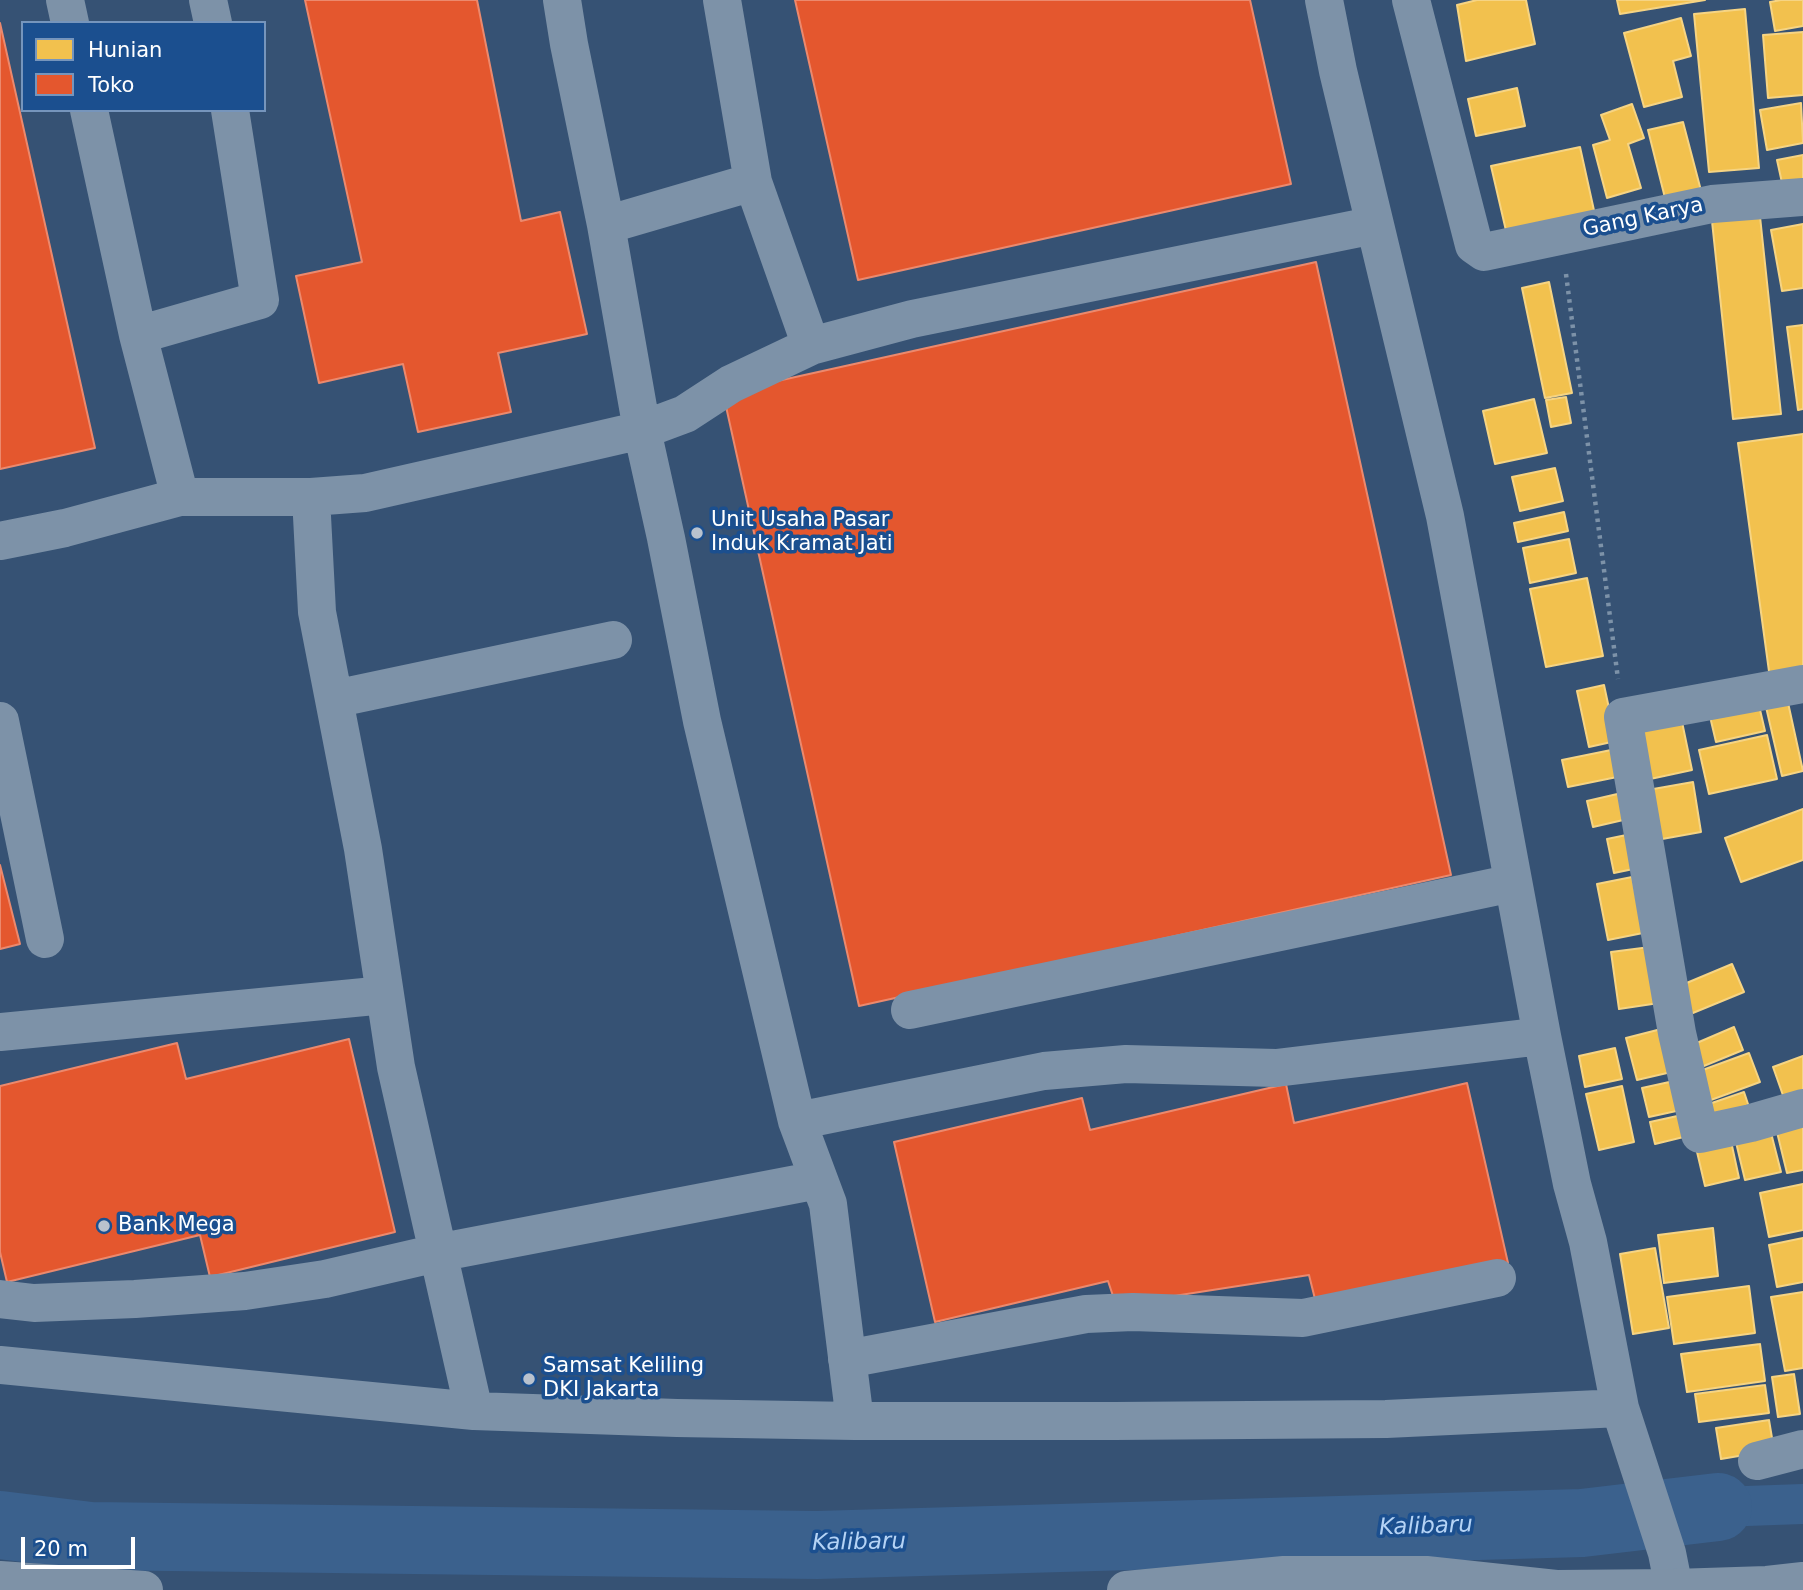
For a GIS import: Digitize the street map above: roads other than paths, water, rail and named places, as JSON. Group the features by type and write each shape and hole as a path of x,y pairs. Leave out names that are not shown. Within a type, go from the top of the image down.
{"highway":[{"path":"1126,1590 1284,1574 1426,1575 1556,1589 1768,1585 1803,1581"},
{"path":"0,1580 144,1590"}],"street":[{"path":"65,0 69,21"},
{"path":"208,0 212,21"},
{"path":"562,0 606,225 642,430 702,721 797,1121 828,1204 855,1421"},
{"path":"722,0 753,182 811,346"},
{"path":"1324,0 1445,516 1542,1036 1572,1184 1588,1242 1620,1408 1667,1553 1674,1588"},
{"name":"Gang Karya","path":"1414,1 1474,245 1484,252 1712,204 1803,197"},
{"path":"89,112 138,335 180,497"},
{"path":"138,335 260,300 230,112"},
{"path":"606,225 753,182"},
{"path":"0,541 65,528 180,497 311,497 365,493 642,430 685,414 730,384 811,346 912,319 1375,225"},
{"path":"311,497 317,612 363,849 396,1067 474,1411"},
{"path":"334,699 613,640"},
{"path":"1803,684 1623,717 1677,1034 1700,1134 1751,1124 1803,1108"},
{"path":"0,720 45,939"},
{"path":"910,1010 1513,883"},
{"path":"0,1032 385,995"},
{"path":"797,1121 1044,1071 1126,1064 1276,1068 1542,1036"},
{"path":"0,1299 34,1303 97,1301 246,1291 325,1279 437,1253 818,1180"},
{"path":"847,1359 1086,1314 1133,1312 1303,1318 1497,1278"},
{"path":"0,1365 474,1411 677,1418 855,1421 1386,1419 1620,1408"},
{"path":"1757,1461 1803,1449"}],"waterway":[{"path":"1718,1507 1803,1504"},
{"name":"Kalibaru","path":"0,1525 90,1536 817,1545 1582,1523 1718,1507"}],"place":[{"name":"Unit Usaha Pasar Induk Kramat Jati","path":"697,533"},
{"name":"Bank Mega","path":"104,1226"},
{"name":"Samsat Keliling DKI Jakarta","path":"529,1379"}]}
